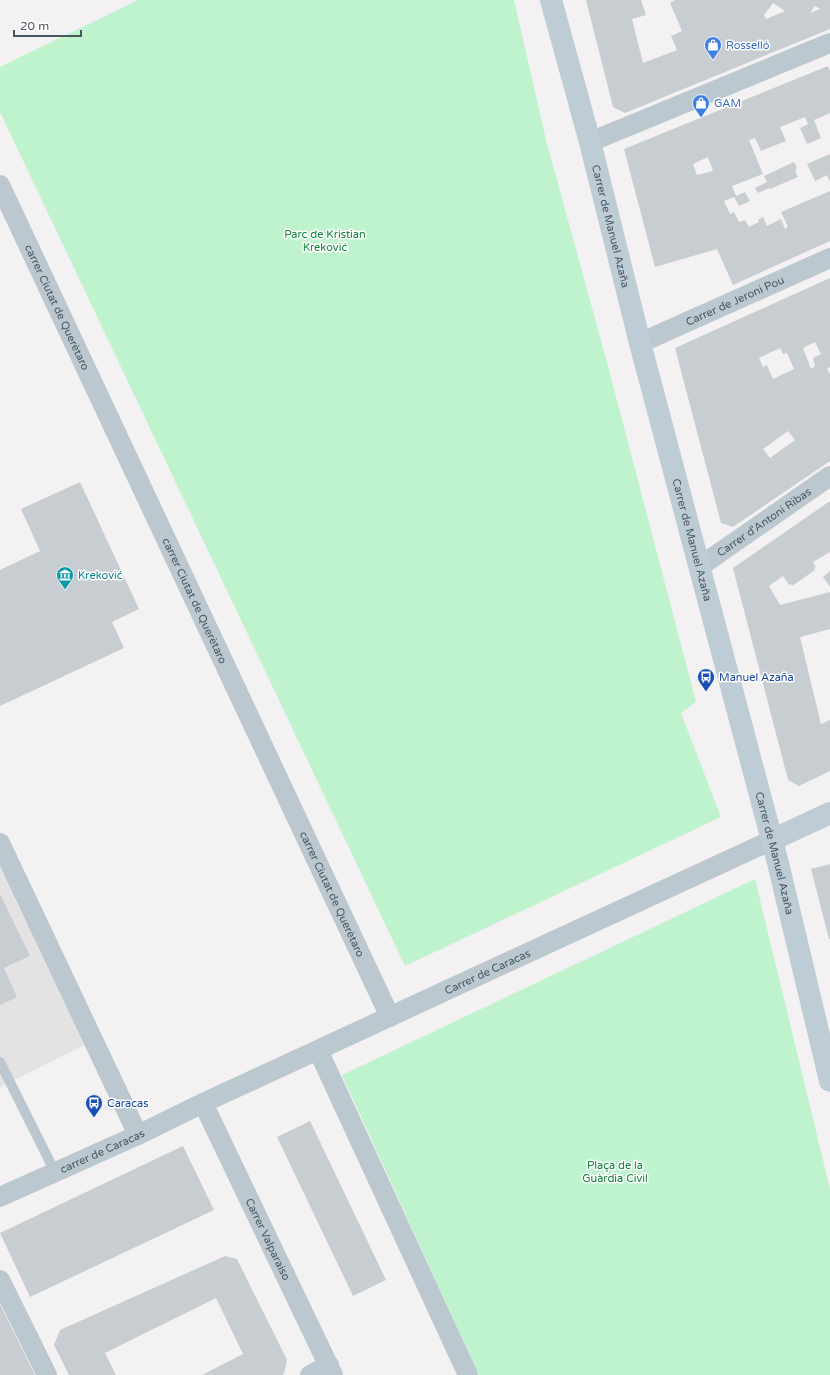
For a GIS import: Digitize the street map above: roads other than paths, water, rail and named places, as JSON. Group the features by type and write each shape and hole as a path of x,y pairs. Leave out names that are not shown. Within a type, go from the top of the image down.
{"street":[{"name":"Carrer de Manuel Azaña","path":"551,0 590,142 640,343 772,840 830,1081"},
{"path":"590,142 830,44"},
{"name":"carrer Ciutat de Querètaro","path":"0,185 390,1017"},
{"name":"Carrer de Jeroni Pou","path":"640,343 830,258"},
{"name":"Carrer d'Antoni Ribas","path":"699,567 830,476"},
{"path":"772,840 830,813"},
{"name":"Carrer de Caracas","path":"203,1103 772,840"},
{"path":"0,843 138,1135"},
{"path":"318,1050 468,1375"},
{"name":"carrer de Caracas","path":"0,1197 138,1135 203,1103"},
{"name":"Carrer Valparaiso","path":"203,1103 331,1370"},
{"path":"0,1280 47,1375"},
{"path":"310,1375 331,1370"}],"lane":[{"path":"0,1062 55,1172"}],"place":[{"name":"Rosselló","path":"713,60"},
{"name":"GAM","path":"701,118"},
{"name":"Kreković","path":"65,590"},
{"name":"Manuel Azaña","path":"706,692"},
{"name":"Caracas","path":"94,1118"}],"park label":[{"name":"Parc de Kristian Kreković","path":"325,240"},
{"name":"Plaça de la Guàrdia Civil","path":"615,1171"}]}
